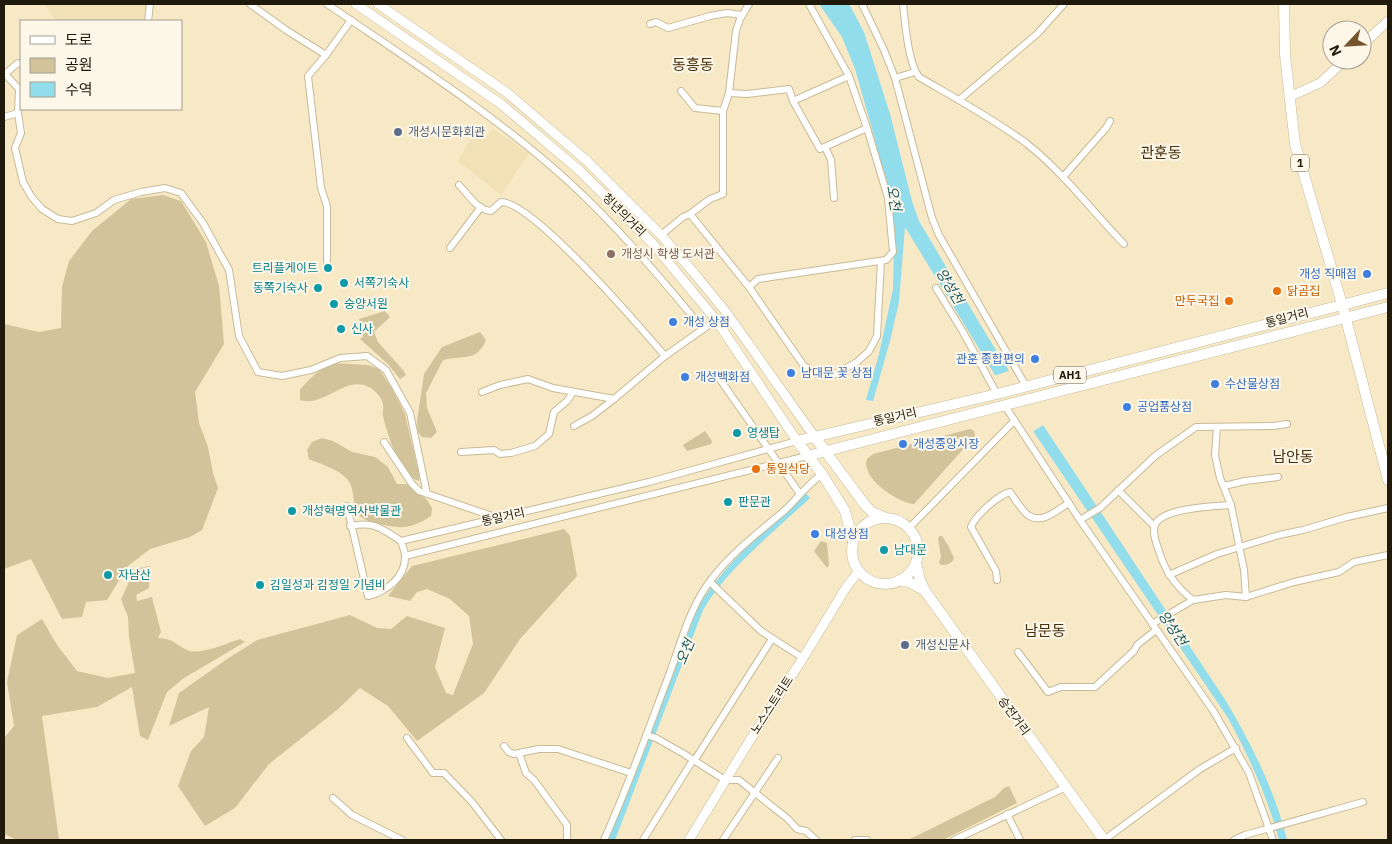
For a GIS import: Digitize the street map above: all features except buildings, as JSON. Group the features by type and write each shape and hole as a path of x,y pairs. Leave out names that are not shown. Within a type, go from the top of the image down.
{"main road":[{"name":"청년의거리","path":"356,4 501,104 579,170 654,245 716,320 807,456 822,474 845,511 852,542"},
{"name":"청년의거리","path":"378,4 506,92 587,161 661,235 726,312 865,504 872,512 884,518"},
{"name":"1","path":"1284,4 1289,97 1295,144 1342,304 1374,420 1388,480"},
{"path":"1372,36 1388,21"},
{"path":"1289,97 1320,83 1334,70"},
{"name":"통일거리","path":"797,441 997,394 1388,293"},
{"name":"통일거리","path":"807,456 1388,307"},
{"path":"916,563 912,570 900,580 891,583 873,582 859,572 851,552 852,542 861,527 876,519 884,518 902,522 909,528 917,545 916,563 925,591"},
{"name":"노스스트리트","path":"689,840 725,780 804,658 847,586 859,572"},
{"path":"900,580 909,582 925,591"},
{"name":"승전거리","path":"925,591 1104,840"}],"street":[{"path":"148,20 150,4"},
{"path":"250,4 286,30 326,55"},
{"path":"327,4 493,118 568,181 645,258 703,328"},
{"path":"661,235 710,199 723,194 723,111 729,93 736,31 742,15 749,4"},
{"path":"749,287 758,279 886,260 893,252 888,198 867,128 849,76 809,4"},
{"path":"862,4 895,78 932,218 939,235 1026,386"},
{"path":"903,4 905,26 915,72 919,77 995,122 1027,144 1063,177 1124,244"},
{"path":"959,100 1036,34 1064,4"},
{"path":"650,24 656,22 668,28 701,18 727,13 742,15"},
{"path":"328,261 327,206 321,188 308,76 351,20"},
{"path":"20,64 18,63 4,73 19,89 18,113 21,133 15,148 23,182 31,196 42,209 58,219 72,221 96,214 114,200 141,192 165,188 181,194 203,223 229,270 239,336 258,372 282,376 311,370 340,358 367,356 386,370 410,413 427,494"},
{"path":"895,78 915,72"},
{"path":"793,101 849,76"},
{"path":"729,93 747,94 789,89 793,101 820,149 867,128"},
{"path":"681,92 695,108 723,111"},
{"path":"4,117 18,113"},
{"path":"1063,177 1110,122"},
{"path":"825,146 830,160 834,198"},
{"path":"459,184 487,211 491,211 501,202 505,202 525,214 582,264 664,356"},
{"path":"450,248 481,207"},
{"path":"690,214 749,287 804,366 817,374 833,375 857,362 869,351 877,336 881,261"},
{"path":"936,288 997,394"},
{"path":"574,426 592,416 664,356 716,320"},
{"path":"482,392 528,378 553,388 614,399"},
{"path":"719,378 800,494"},
{"path":"461,452 494,450 500,454 535,446 549,434 554,412 567,401 573,392"},
{"path":"1005,406 1068,503 1214,712 1249,773 1271,829 1273,840"},
{"path":"909,528 1014,421"},
{"path":"1080,520 1100,508 1154,456 1196,427 1273,426 1287,424"},
{"path":"1217,427 1214,454 1220,478 1231,505 1244,570 1246,597"},
{"name":"통일거리","path":"401,540 649,482 797,441"},
{"path":"384,442 412,484 419,491 499,518"},
{"name":"통일거리","path":"405,556 807,456"},
{"path":"604,840 647,735 686,625 696,604 731,556 789,506 822,474"},
{"path":"1224,486 1245,481 1278,478"},
{"path":"1118,490 1154,526"},
{"path":"996,580 996,571 971,527 973,520 1002,494 1010,492 1027,515 1037,518 1047,517 1068,503"},
{"path":"1193,600 1184,593 1169,575 1154,535 1154,526 1158,520 1178,510 1231,505"},
{"path":"347,506 350,526 368,596 378,594 393,584 404,566 405,556 401,540 380,527 361,524 350,526"},
{"path":"1169,575 1217,554 1239,547 1346,517 1388,508"},
{"path":"1018,652 1048,692 1061,687 1095,687 1134,651 1154,625 1193,600 1226,595 1246,597 1294,582 1339,572 1354,562 1388,555"},
{"path":"711,583 761,631 804,658"},
{"path":"643,840 772,639"},
{"path":"647,735 656,738 725,780 739,780 797,829 806,831 816,840"},
{"path":"407,738 433,773 444,773 472,802 501,840"},
{"path":"504,746 509,752 514,754 539,749 558,749 631,773"},
{"path":"1104,840 1200,769 1236,748"},
{"path":"519,753 526,773 534,780 567,826 567,840"},
{"path":"723,840 778,758"},
{"path":"954,840 1066,787"},
{"path":"333,798 352,815 402,840"},
{"path":"1234,840 1245,835 1362,802"},
{"path":"1007,814 1020,840"},
{"path":"855,840 867,840"}],"shaded area":[{"path":"44,4 147,4 146,20 55,20"},
{"path":"493,129 529,153 501,195 458,161 474,133 485,138"}],"green space":[{"path":"163,195 181,201 206,242 219,286 224,344 195,392 199,423 208,447 218,488 202,530 190,537 150,549 128,566 107,600 86,602 82,617 62,619 31,559 4,569 4,324 39,332 61,328 62,287 69,261 92,231 131,199"},
{"path":"385,311 390,317 374,332 378,342 406,375 400,379 388,364 360,339 363,337 359,319"},
{"path":"480,332 486,340 478,352 474,355 443,360 426,393 427,408 437,432 431,438 422,437 418,432 417,421 424,374 442,347"},
{"path":"334,363 368,365 379,369 405,414 419,481 412,478 400,463 385,424 382,402 378,394 371,388 360,384 351,385 318,400 300,400 300,390 308,381 319,371"},
{"path":"970,429 974,431 975,436 914,504 899,499 882,488 874,481 866,466 867,459 873,454"},
{"path":"705,431 712,441 711,444 687,451 683,445"},
{"path":"322,438 333,441 352,452 375,457 388,467 397,484 407,484 427,500 432,508 431,516 417,524 405,527 384,525 362,518 355,506 352,487 347,479 334,469 309,459 307,450 312,442"},
{"path":"564,529 570,536 577,576 520,639 484,693 417,741 388,706 360,688 337,710 269,764 235,808 205,826 178,786 191,751 204,737 209,707 169,726 179,693 257,640 350,615 377,628 391,629 407,616 445,628 435,667 446,693 453,695 473,644 469,616 450,599 427,589 417,592 410,601 388,596 412,566"},
{"path":"940,536 948,545 954,558 952,562 941,565 939,562 941,557 938,538"},
{"path":"821,541 827,543 829,565 827,568 814,551"},
{"path":"150,566 149,588 136,595 137,601 152,597 161,632 158,638 171,641 192,651 213,648 240,639 245,642 184,678 167,692 148,740 140,736 132,687 97,707 42,716 59,840 17,840 4,834 4,738 14,726 7,682 17,635 42,619 57,645 77,671 108,678 135,673 128,617 121,599 129,582 139,568"},
{"path":"1009,786 1017,803 943,840 908,840 995,797 1004,788"}],"water":[{"path":"819,4 849,4 864,32 890,114 912,201 919,221 1043,425 1226,701 1262,769 1276,804 1287,840 1279,840 1257,778 1228,718 995,375 905,227 899,302 873,401 866,400 879,354 893,289 894,247 891,202 855,69 842,37"},
{"name":"오천","path":"805,492 810,498 738,565 703,610 615,840 608,840 698,607 709,590 734,560"}],"pier":[{"path":"1011,370 1045,424 1032,432 994,376"}],"place":[{"name":"개성시문화회관","path":"398,132"},
{"name":"개성시 학생 도서관","path":"611,254"},
{"name":"트리플게이트","path":"328,268"},
{"name":"개성 직매점","path":"1367,274"},
{"name":"서쪽기숙사","path":"344,283"},
{"name":"동쪽기숙사","path":"318,288"},
{"name":"닭곰집","path":"1277,291"},
{"name":"만두국집","path":"1229,301"},
{"name":"숭양서원","path":"334,304"},
{"name":"개성 상점","path":"673,322"},
{"name":"신사","path":"341,329"},
{"name":"관훈 종합편의","path":"1035,359"},
{"name":"남대문 꽃 상점","path":"791,373"},
{"name":"개성백화점","path":"685,377"},
{"name":"수산물상점","path":"1215,384"},
{"name":"공업품상점","path":"1127,407"},
{"name":"영생탑","path":"737,433"},
{"name":"개성중앙시장","path":"903,444"},
{"name":"통일식당","path":"756,469"},
{"name":"판문관","path":"728,502"},
{"name":"개성혁명역사박물관","path":"292,511"},
{"name":"대성상점","path":"815,534"},
{"name":"남대문","path":"884,550"},
{"name":"자남산","path":"108,575"},
{"name":"김일성과 김정일 기념비","path":"260,585"},
{"name":"개성신문사","path":"905,645"}],"district":[{"name":"동흥동","path":"693,65"},
{"name":"관훈동","path":"1161,153"},
{"name":"남안동","path":"1293,457"},
{"name":"남문동","path":"1045,631"}],"water label":[{"name":"양성천","path":"950,286"},
{"name":"양성천","path":"1173,628"}]}
